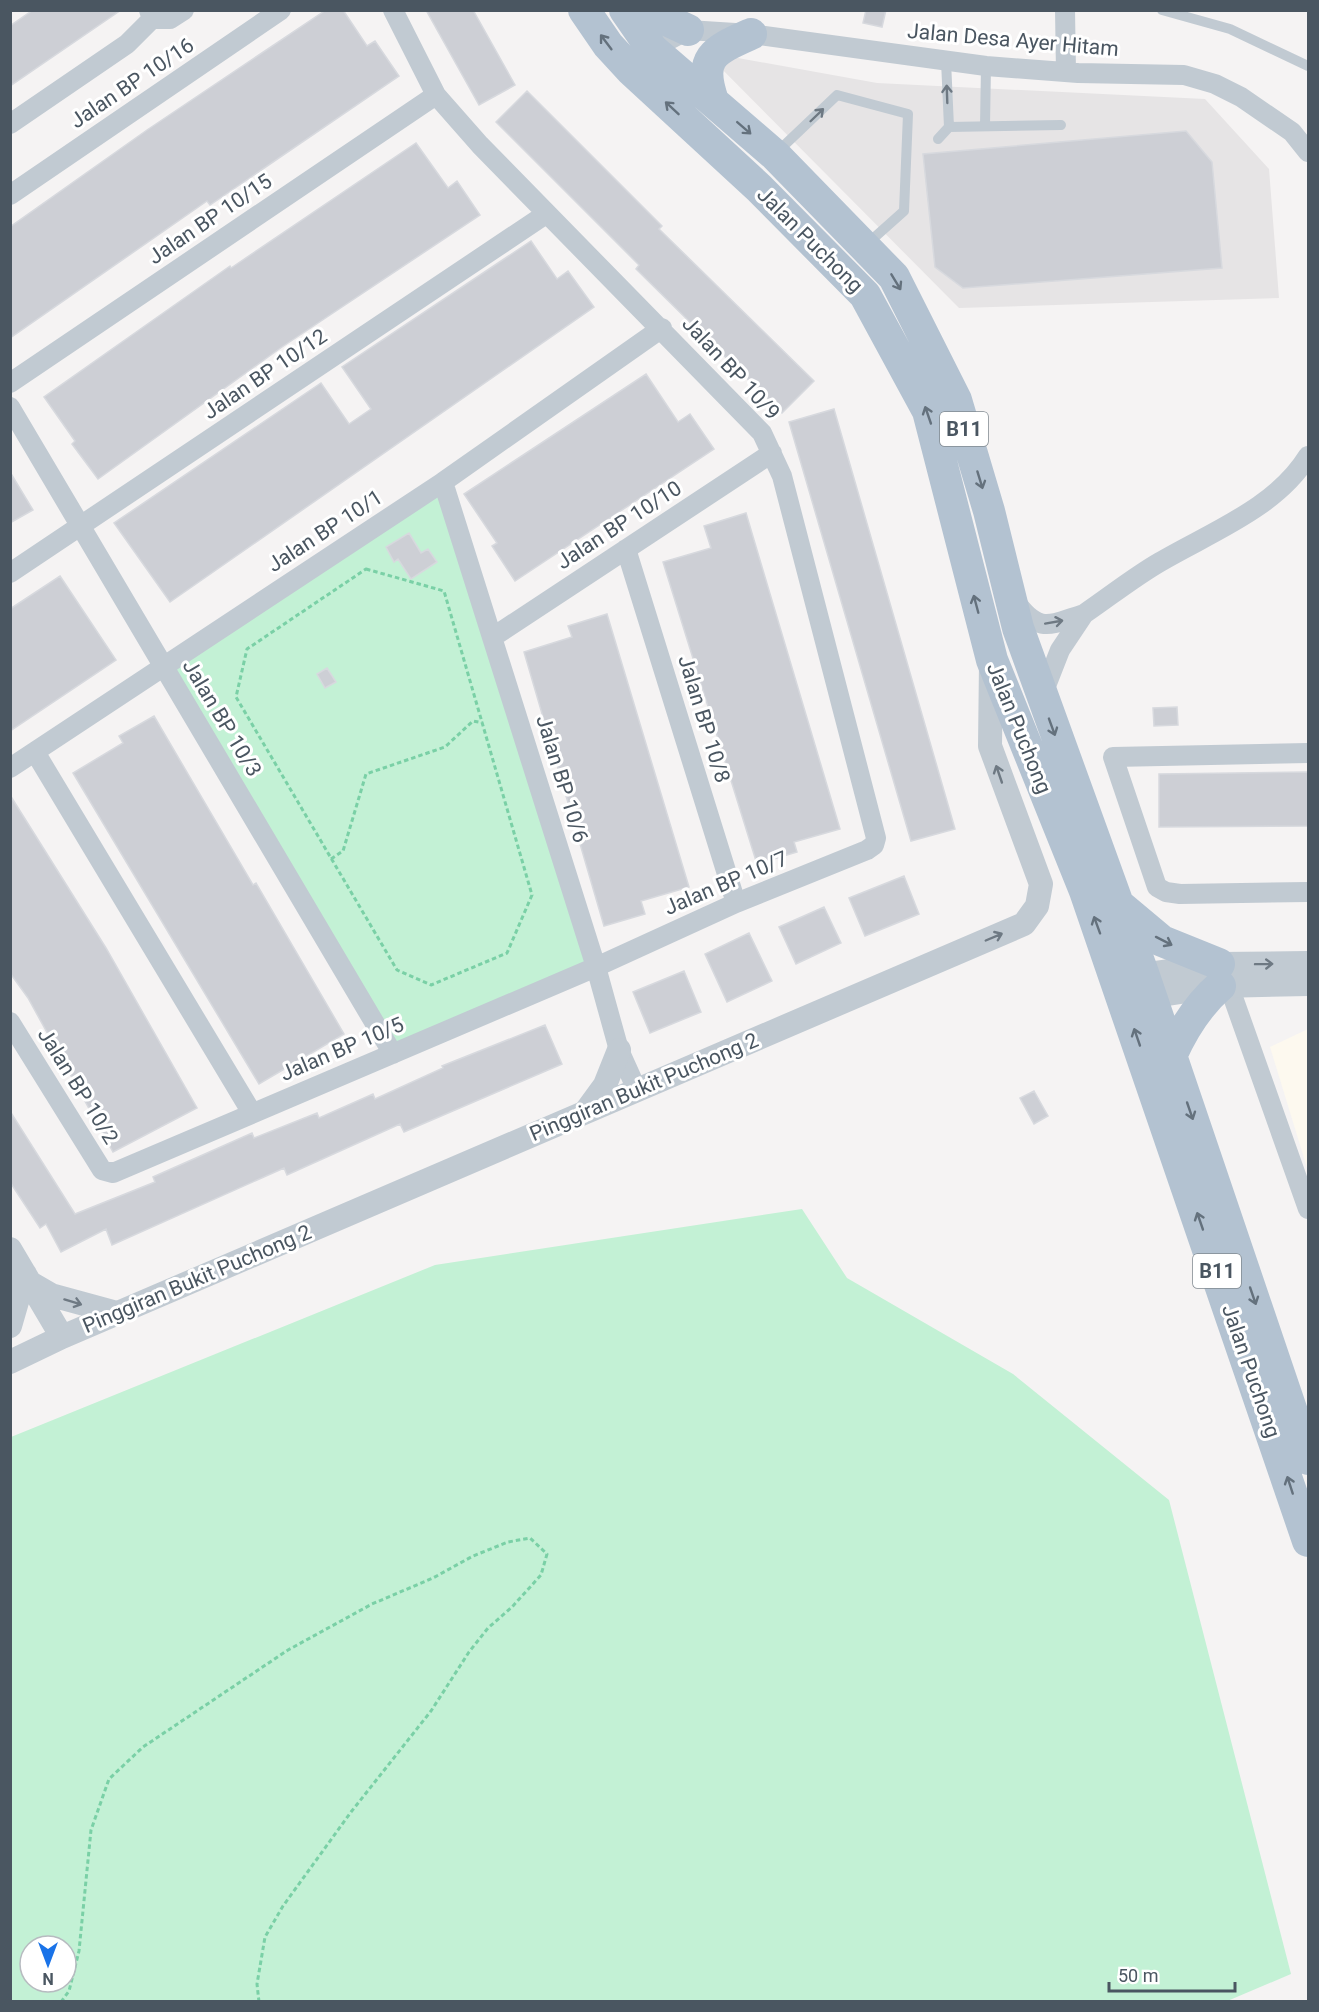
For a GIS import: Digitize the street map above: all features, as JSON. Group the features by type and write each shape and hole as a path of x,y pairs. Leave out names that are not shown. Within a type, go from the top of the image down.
{"main road":[{"name":"Jalan Puchong","path":"584,10 608,45 642,60 713,101 775,155 894,277 956,400 1041,698 1119,904 1134,987 1308,1541"},
{"name":"Jalan Puchong","path":"625,10 642,60 759,188 866,295 928,411 992,660 1085,891 1171,1056 1308,1459"},
{"path":"645,10 688,30"},
{"path":"713,101 707,82 708,62 718,49 751,34"},
{"path":"1119,904 1162,941 1223,979 1186,1026 1171,1056"}],"street":[{"path":"10,124 127,44 150,15 170,19 184,10"},
{"name":"Jalan BP 10/16","path":"10,195 281,10"},
{"name":"Jalan BP 10/9","path":"393,10 436,95 546,214 662,328 762,433 785,487 876,838 874,845"},
{"path":"1065,10 1066,72"},
{"path":"642,60 688,30"},
{"name":"Jalan Desa Ayer Hitam","path":"688,30 751,34 986,66 1066,72 1184,75 1215,84 1241,97 1292,132 1308,152"},
{"name":"Jalan BP 10/15","path":"10,382 436,95"},
{"name":"Jalan BP 10/12","path":"10,573 546,214"},
{"name":"Jalan BP 10/1","path":"10,768 443,482 662,328"},
{"name":"Jalan BP 10/3","path":"10,407 393,1054"},
{"name":"Jalan BP 10/10","path":"493,637 772,453"},
{"path":"1010,594 1028,619 1049,625 1084,614 1157,563 1257,507 1301,468 1308,456"},
{"name":"Jalan BP 10/6","path":"443,482 596,967 619,1050 637,1090"},
{"name":"Jalan BP 10/8","path":"626,549 736,903"},
{"path":"1041,698 1060,650 1084,614"},
{"name":"Pinggiran Bukit Puchong 2","path":"10,1362 62,1337 1024,924 1037,906 1041,884 990,746 992,660"},
{"path":"35,752 252,1113"},
{"path":"1308,753 1113,757 1158,887 1166,892 1180,894 1308,892"},
{"name":"Jalan BP 10/7","path":"596,967 736,903 867,850 874,845"},
{"path":"1134,987 1223,979 1308,963"},
{"name":"Jalan BP 10/5","path":"107,1173 113,1173 596,967"},
{"path":"1223,979 1308,984"},
{"path":"1223,979 1308,1209"},
{"name":"Jalan BP 10/2","path":"10,1022 102,1170 107,1173"},
{"path":"585,1113 605,1085 619,1050"},
{"path":"10,1249 62,1337"},
{"path":"29,1279 51,1295 117,1314"},
{"path":"10,1326 29,1279"}],"lane":[{"path":"1162,10 1230,29 1308,66"},
{"path":"946,61 949,128"},
{"path":"985,126 986,66"},
{"path":"775,155 837,95 908,114 904,211 864,246"},
{"path":"938,139 949,128 1061,125"}],"path":[{"path":"366,569 444,591 483,723 532,895 507,953 431,985 397,970 236,697 247,649 366,569"},
{"path":"331,859 343,851 366,774 445,747 473,722 483,723"},
{"path":"61,2001 69,1991 79,1951 91,1830 109,1779 143,1747 288,1650 372,1604 433,1578 473,1556 508,1542 530,1538 547,1554 541,1575 512,1607 488,1628 469,1652 431,1711 351,1812 283,1906 265,1937 257,1984 259,2001"}],"shaded area":[{"path":"705,52 877,83 1205,99 1269,169 1279,298 959,308"},
{"path":"1308,1029 1308,1171 1270,1047"}],"green space":[{"path":"443,482 596,967 393,1054 164,667"},
{"path":"802,1209 847,1278 1013,1374 1169,1500 1291,1974 1225,2002 11,2001 11,1437 435,1265"}],"building":[{"path":"33,10 121,10 10,86 10,26"},
{"path":"326,10 343,10 367,46 375,41 399,76 210,205 207,201 10,338 10,227 147,130"},
{"path":"426,10 473,10 515,85 479,105"},
{"path":"866,10 886,10 882,27 863,23"},
{"path":"527,91 662,226 659,229 814,381 782,413 636,269 639,265 496,122"},
{"path":"1186,131 1212,162 1222,268 963,288 935,267 923,154"},
{"path":"416,143 448,188 457,181 480,215 282,347 98,479 72,444 75,441 44,397 230,266 231,268"},
{"path":"531,241 557,279 568,271 594,307 170,602 114,523 321,383 349,424 371,409 342,367"},
{"path":"646,374 678,422 690,414 714,449 515,581 492,546 497,543 464,494"},
{"path":"834,409 955,829 911,841 789,422"},
{"path":"10,472 33,510 10,523"},
{"path":"746,513 840,829 794,842 797,852 757,864 663,562 711,548 704,526"},
{"path":"409,533 421,553 428,549 437,562 411,579 398,559 394,562 386,547"},
{"path":"60,576 116,660 10,731 10,609"},
{"path":"607,614 689,887 641,901 645,914 604,926 524,652 572,637 568,626"},
{"path":"327,668 336,682 325,688 317,674"},
{"path":"1177,707 1178,725 1154,726 1153,708"},
{"path":"154,716 253,885 256,883 344,1034 259,1084 73,773 123,743 119,736"},
{"path":"1308,772 1308,826 1159,827 1159,774"},
{"path":"10,795 106,948 197,1108 113,1152 28,998 10,973"},
{"path":"904,876 919,914 865,936 849,898"},
{"path":"824,907 841,943 796,964 779,927"},
{"path":"749,933 772,981 727,1002 705,954"},
{"path":"684,971 701,1012 650,1033 633,992"},
{"path":"545,1025 562,1064 404,1132 400,1124 287,1175 284,1168 112,1245 106,1229 61,1252 46,1224 40,1228 10,1182 10,1111 75,1214 155,1182 153,1177 252,1133 254,1138 317,1113 319,1118 373,1094 375,1099 443,1068 442,1066"},
{"path":"1034,1091 1048,1116 1034,1124 1020,1098"}]}
